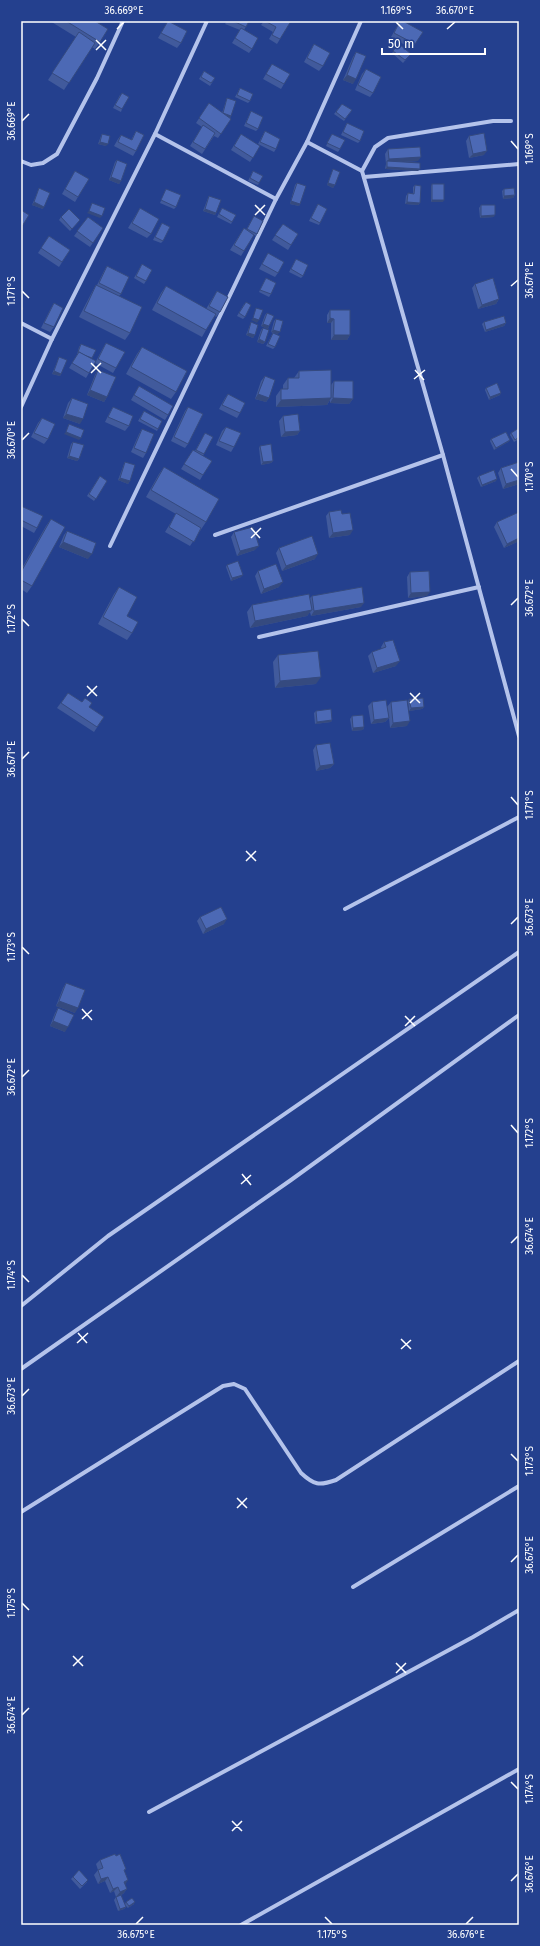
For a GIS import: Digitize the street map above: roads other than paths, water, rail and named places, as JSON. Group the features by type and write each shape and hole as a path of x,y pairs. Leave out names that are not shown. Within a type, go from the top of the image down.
{"street":[{"path":"21,161 31,166 43,163 57,154 123,21"},
{"path":"21,407 52,339 155,134 207,21"},
{"path":"110,546 276,199 307,142 361,21"},
{"path":"362,171 375,147 388,138 493,121 511,121"},
{"path":"155,134 276,199"},
{"path":"307,142 362,171 443,455 519,736"},
{"path":"364,177 519,164"},
{"path":"21,323 52,339"},
{"path":"215,535 443,455"},
{"path":"259,637 479,587"},
{"path":"345,909 519,818"},
{"path":"21,1306 108,1236 519,952"},
{"path":"21,1369 291,1180 519,1015"},
{"path":"21,1512 223,1386 234,1384 245,1389 301,1473 309,1481 322,1485 336,1480 519,1361"},
{"path":"354,1587 519,1486"},
{"path":"150,1812 473,1637 519,1610"},
{"path":"241,1925 519,1769"}]}
